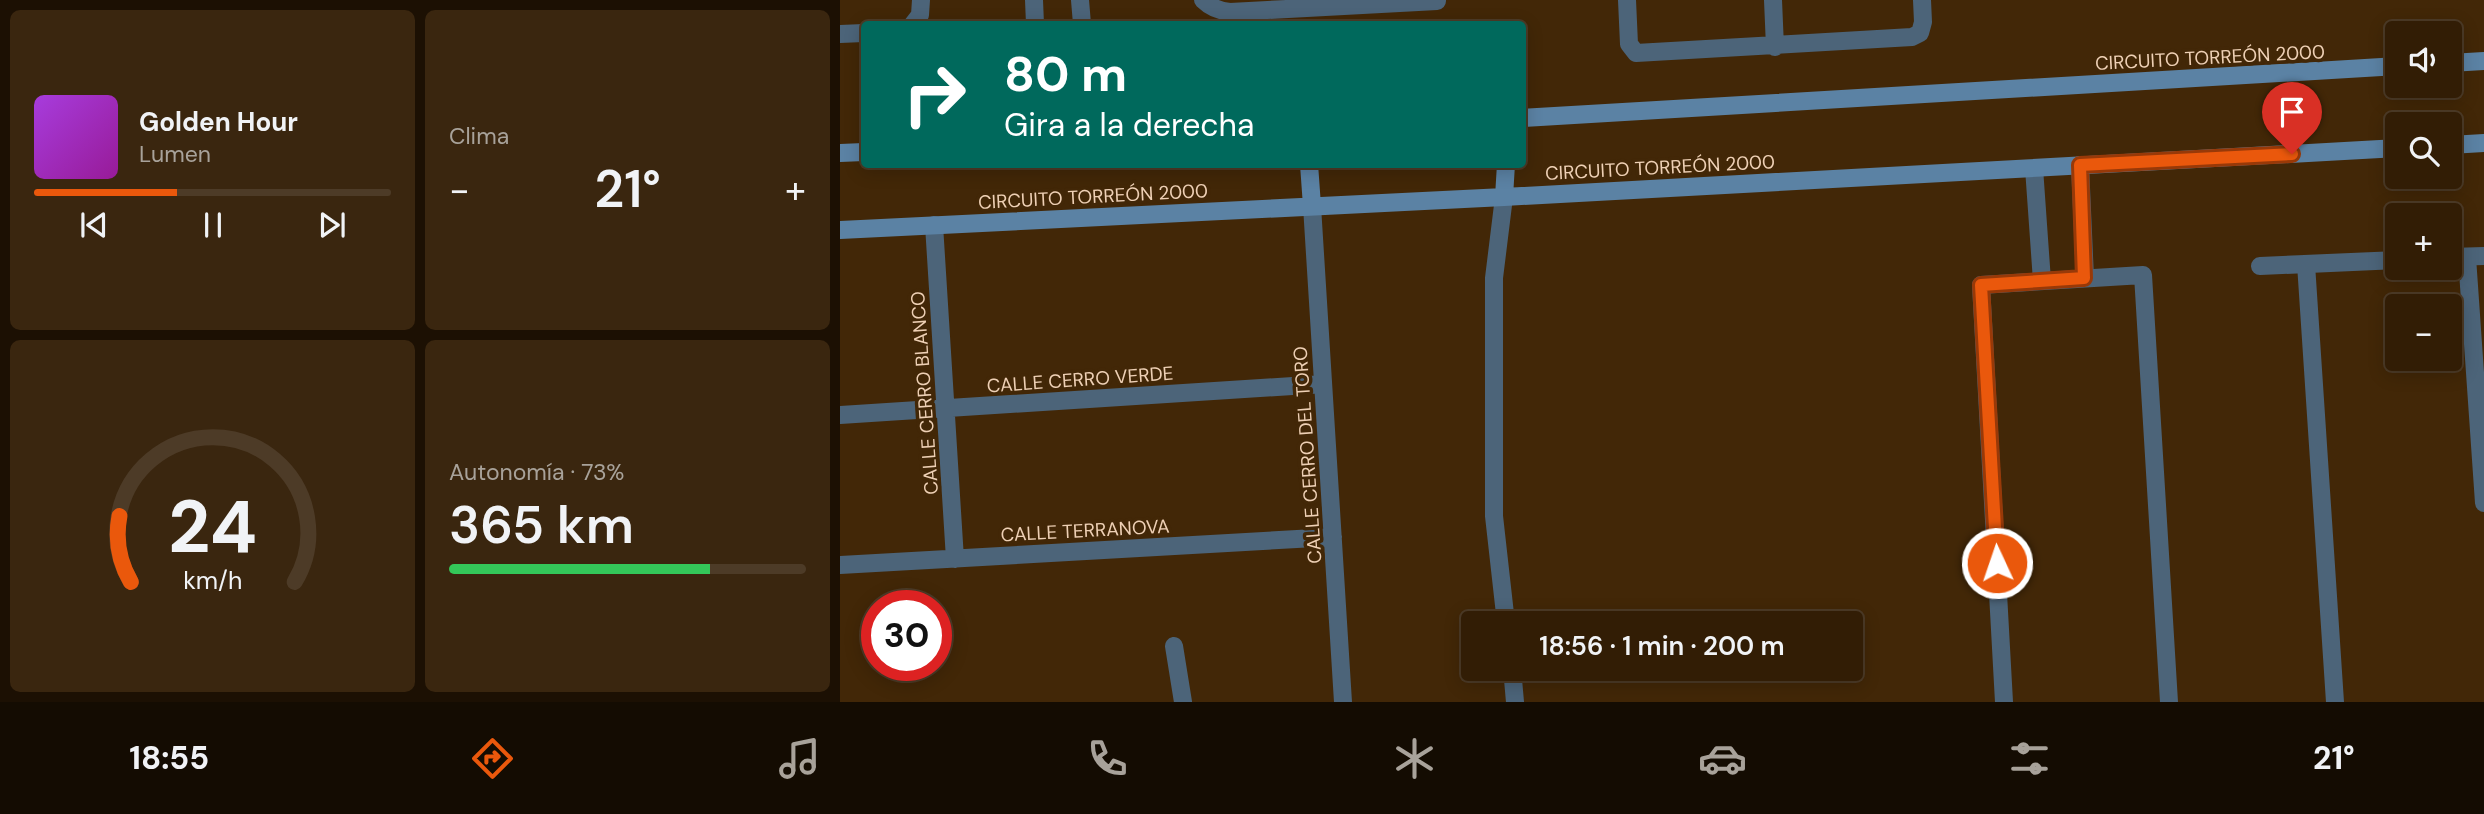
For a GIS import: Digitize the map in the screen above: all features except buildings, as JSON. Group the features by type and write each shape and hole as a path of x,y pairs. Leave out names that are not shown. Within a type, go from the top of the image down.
{"main road":[{"path":"2462,62 2484,61"},
{"name":"CIRCUITO TORREÓN 2000","path":"1526,118 2385,67"},
{"path":"2462,145 2484,144"},
{"name":"CIRCUITO TORREÓN 2000","path":"840,230 2385,149"},
{"path":"840,153 861,152"},
{"path":"1309,168 1312,206"},
{"path":"1504,197 1506,168"}],"street":[{"path":"915,21 920,15 921,0"},
{"path":"1034,0 1035,21"},
{"path":"1080,0 1082,21"},
{"path":"1203,0 1209,6 1230,12 1368,2 1437,1"},
{"path":"1627,0 1629,44 1636,53 1912,37 1920,33 1923,0"},
{"path":"1773,0 1775,47"},
{"path":"840,34 861,33"},
{"path":"2080,165 2084,278"},
{"path":"2034,168 2042,281"},
{"path":"1504,197 1494,278 1494,516 1505,611"},
{"name":"CALLE CERRO DEL TORO","path":"1312,206 1343,702"},
{"name":"CALLE CERRO BLANCO","path":"934,225 955,559"},
{"path":"2467,257 2484,503"},
{"path":"2260,267 2385,261"},
{"path":"2306,264 2335,702"},
{"path":"2004,702 1981,285 2143,275 2169,702"},
{"name":"CALLE CERRO VERDE","path":"840,415 1323,384"},
{"name":"CALLE TERRANOVA","path":"840,565 1333,537"},
{"path":"1174,646 1183,702"},
{"path":"1514,681 1516,702"}],"route":[{"path":"1997,563 1981,285 2084,278 2080,165 2292,154"}]}
